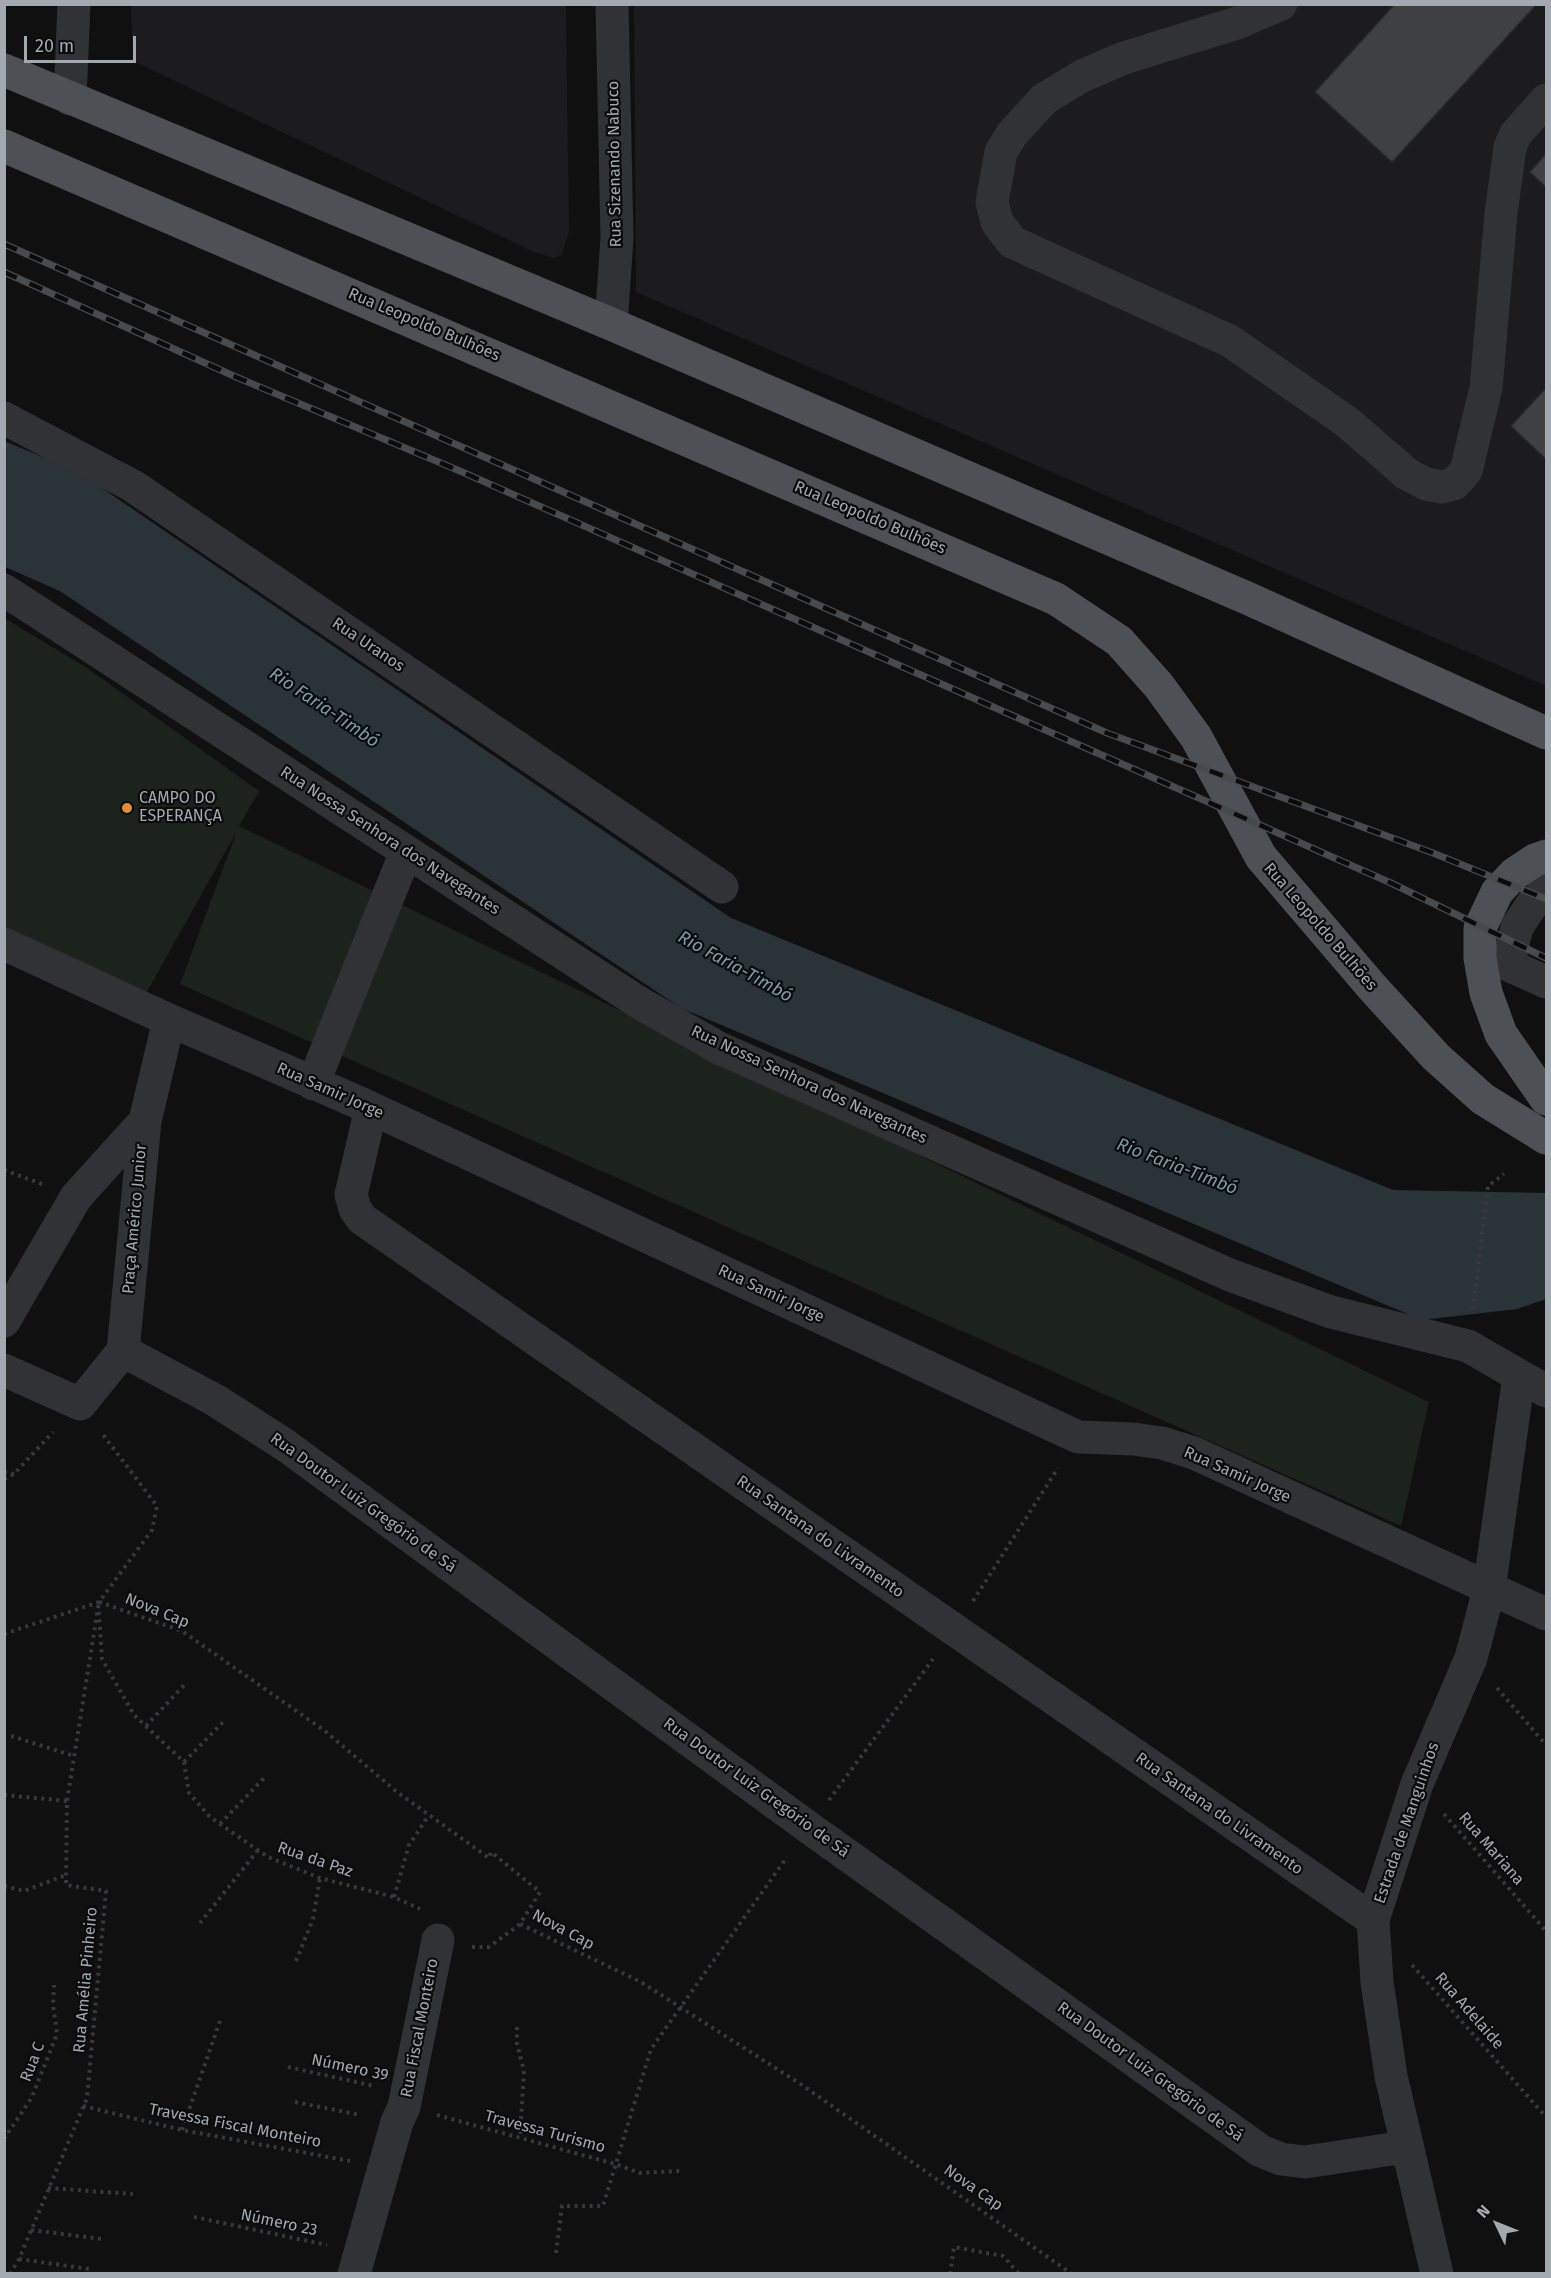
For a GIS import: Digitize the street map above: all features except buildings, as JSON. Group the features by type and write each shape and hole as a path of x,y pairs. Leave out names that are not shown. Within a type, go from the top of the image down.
{"main road":[{"path":"4,70 611,324 1257,603 1546,733"},
{"name":"Rua Leopoldo Bulhões","path":"4,146 1056,599 1119,641 1159,686 1196,737 1261,858 1436,1058 1476,1092 1546,1138"},
{"path":"1546,856 1535,860 1514,874 1487,909 1480,928 1480,958 1486,993 1501,1034 1546,1099"}],"street":[{"path":"70,99 74,4"},
{"name":"Rua Sizenando Nabuco","path":"611,324 617,238 612,4"},
{"path":"1281,4 1237,23 1124,58 1082,76 1044,99 1012,134 1001,152 992,202 998,222 1012,242 1230,341 1347,422 1407,474 1426,484 1442,487 1454,484 1467,471 1486,388 1506,165 1515,135 1546,100"},
{"name":"Rua Uranos","path":"4,418 133,486 722,887"},
{"name":"Rua Nossa Senhora dos Navegantes","path":"4,591 638,1002 719,1048 1283,1297 1331,1312 1468,1346 1533,1384"},
{"path":"314,1084 406,852"},
{"path":"1546,890 1533,903 1517,927 1508,965 1546,982"},
{"name":"Rua Samir Jorge","path":"4,944 169,1020 371,1108 1078,1437 1133,1439 1162,1443 1194,1453 1489,1590 1546,1614"},
{"name":"Praça Américo Junior","path":"123,1351 145,1121 169,1020"},
{"name":"Rua Santana do Livramento","path":"371,1108 351,1195 355,1209 362,1219 1373,1920"},
{"path":"4,1321 76,1197 145,1121"},
{"path":"4,1370 80,1404 123,1351"},
{"name":"Rua Doutor Luiz Gregório de Sá","path":"123,1351 215,1400 285,1445 808,1827 1261,2151 1281,2159 1305,2162 1406,2147"},
{"name":"Estrada de Manguinhos","path":"1437,2274 1391,2076 1377,1982 1373,1920 1417,1784 1471,1658 1489,1590 1533,1384"},
{"name":"Rua Fiscal Monteiro","path":"357,2263 403,2107 438,1940"}],"path":[{"path":"1468,1346 1488,1186 1504,1174"},
{"path":"4,1479 14,1474 80,1404 157,1506 153,1530 99,1602 67,1801 66,1875 24,1891 4,1886"},
{"path":"4,1472 14,1474"},
{"path":"4,1634 99,1602"},
{"path":"99,1602 102,1659 134,1715 184,1762 225,1720"},
{"name":"Nova Cap","path":"99,1602 182,1631 325,1731 397,1792 489,1858 491,1852 540,1892 520,1924 641,1982 802,2085 1072,2274"},
{"path":"1471,1658 1546,1745"},
{"path":"146,1726 185,1684"},
{"path":"11,1736 74,1756"},
{"name":"Rua da Paz","path":"184,1762 189,1793 210,1817 268,1857 320,1878 394,1897 428,1913 438,1940"},
{"path":"220,1824 264,1778"},
{"name":"Rua Mariana","path":"1417,1784 1546,1931"},
{"path":"4,1795 67,1801"},
{"path":"394,1897 409,1845 429,1815"},
{"path":"200,1923 258,1850"},
{"name":"Rua Amélia Pinheiro","path":"10,2274 19,2259 87,2097 106,1891 66,1885 66,1875"},
{"path":"296,1961 313,1919 320,1878"},
{"name":"Rua Adelaide","path":"1373,1920 1546,2117"},
{"name":"Rua Fiscal Monteiro","path":"438,1940 453,1948 489,1947 520,1924"},
{"name":"Rua C","path":"4,2139 32,2097 57,2034 53,2005 54,1985"},
{"path":"182,2130 221,2018"},
{"path":"517,2027 517,2044 524,2071 520,2137"},
{"name":"Número 39","path":"288,2067 403,2107"},
{"path":"295,2102 403,2107"},
{"name":"Travessa Fiscal Monteiro","path":"83,2106 182,2130 384,2167"},
{"name":"Travessa Turismo","path":"403,2107 520,2137 640,2173 680,2171"},
{"path":"48,2188 133,2194"},
{"name":"Número 23","path":"194,2217 357,2263"},
{"path":"31,2230 102,2239"},
{"path":"951,2274 954,2247 1003,2256 1019,2274"},
{"path":"19,2259 89,2269"}],"shaded area":[{"path":"131,5 566,5 569,232 562,254 554,258 534,252 133,61"},
{"path":"634,5 1546,5 1546,686 636,292"},
{"path":"4,618 87,668 259,791 239,826 1429,1402 1401,1526 180,984 237,831 140,1004 5,938"}],"water":[{"name":"Rio Faria-Timbó","path":"4,441 77,471 731,918 1393,1190 1546,1193 1546,1299 1517,1309 1422,1320 681,1008 60,591 5,567"}],"railway":[{"path":"4,244 1107,733 1433,853 1546,899"},
{"path":"4,272 236,377 460,471 1391,883 1546,958"}],"place":[{"name":"CAMPO DO ESPERANÇA","path":"127,808"}]}
